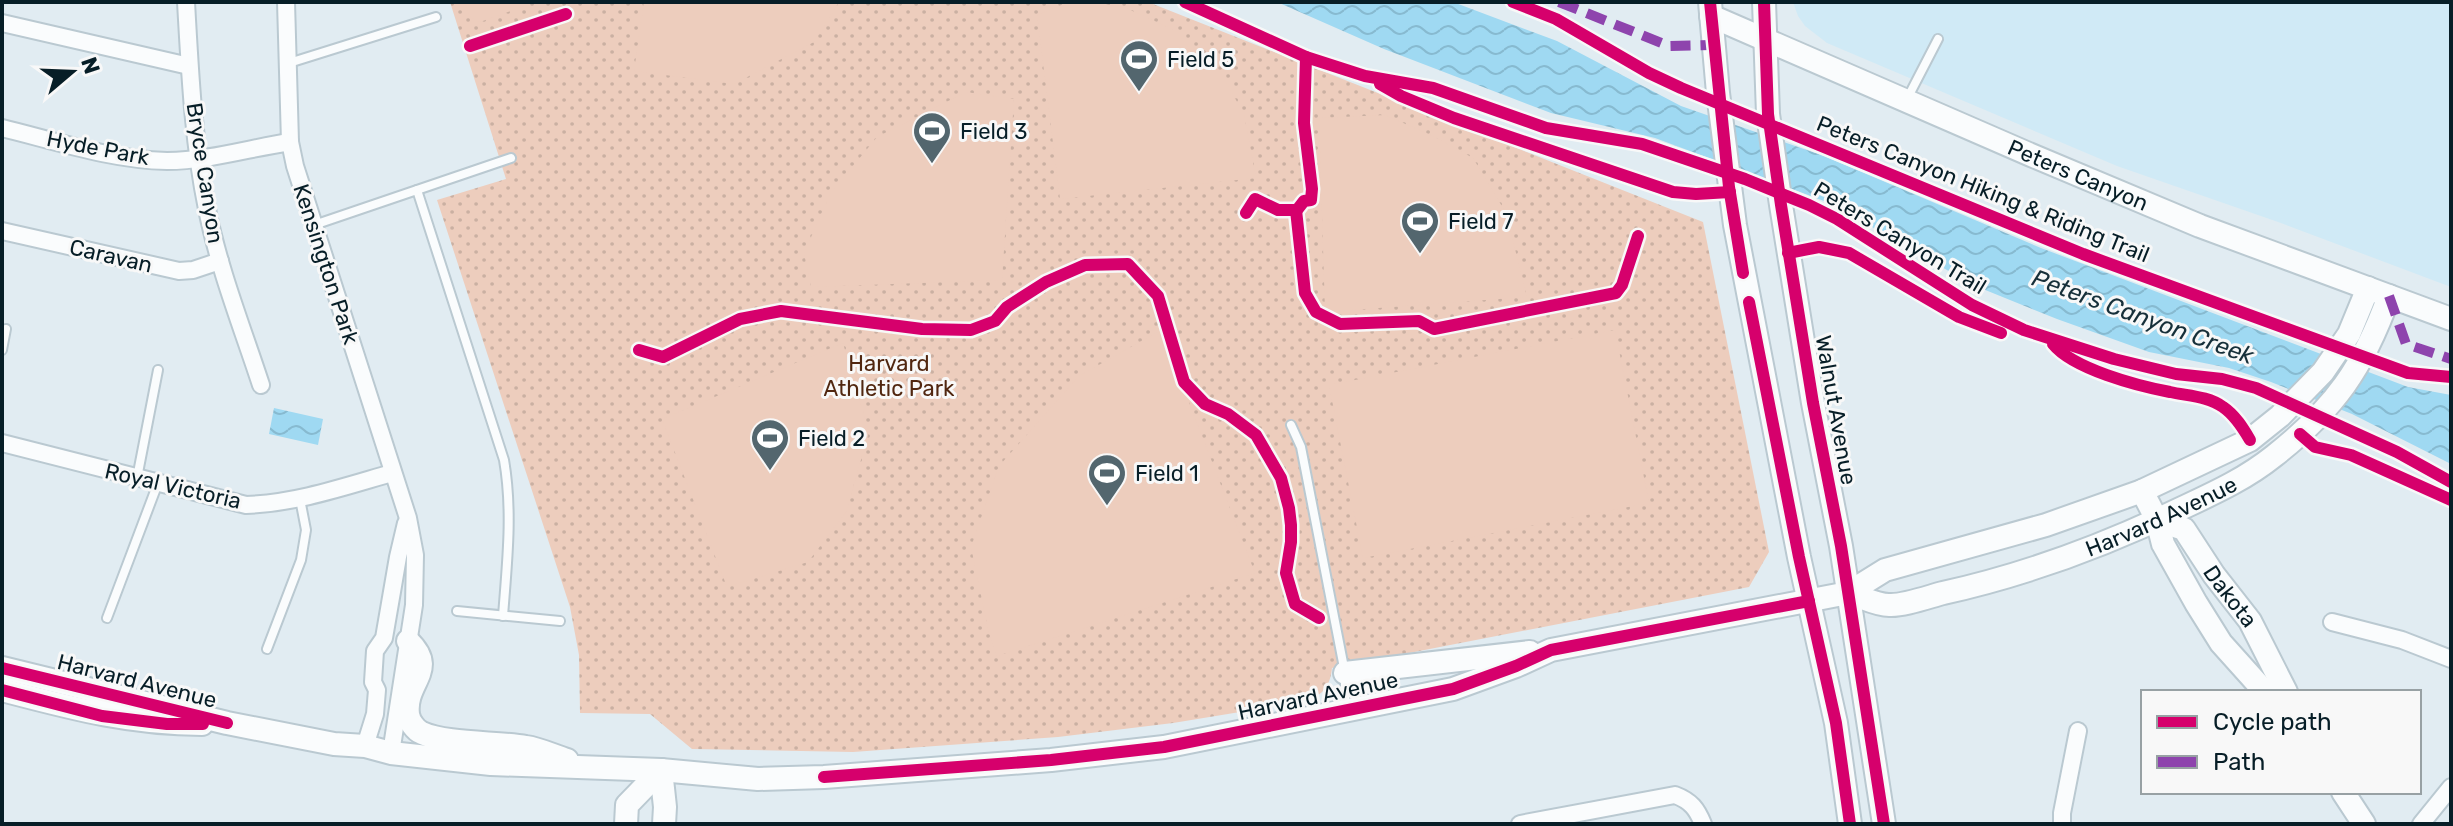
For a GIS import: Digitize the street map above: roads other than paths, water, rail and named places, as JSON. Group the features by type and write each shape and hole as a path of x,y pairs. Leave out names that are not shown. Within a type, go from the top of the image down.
{"main road":[{"name":"Walnut Avenue","path":"1764,2 1768,114 1781,205 1848,593 1884,824"},
{"name":"Peters Canyon","path":"1711,9 1766,40 2200,226 2451,319"},
{"path":"1711,9 1729,187 1743,273 1836,723 1850,824"},
{"name":"Harvard Avenue","path":"2,668 227,723 334,744 365,746 391,753 451,761 661,770 758,779 1051,760 1164,747 1453,689 1551,650 1848,593 1885,570 2046,525 2142,491 2250,440 2280,416 2323,372 2379,292"},
{"name":"Harvard Avenue","path":"1848,593 1889,605 1978,585 2109,542 2237,482 2273,457 2308,426 2349,382 2371,342 2379,292"},
{"name":"Dakota","path":"2142,491 2157,520 2163,544 2196,603 2229,651 2263,690"},
{"name":"Dakota","path":"2157,520 2184,529 2254,628 2285,690"},
{"path":"2229,651 2254,628"},
{"path":"408,641 420,652 422,665 408,700 408,717 418,732 437,737 529,747 595,769"},
{"path":"1345,673 1551,650"},
{"name":"Harvard Avenue","path":"2,690 102,716 167,724 227,723"},
{"path":"626,824 627,805 661,770"},
{"path":"661,770 664,824"},
{"path":"2344,794 2364,824"}],"street":[{"name":"Bryce Canyon","path":"186,2 189,66 207,209 220,261 261,385"},
{"name":"Kensington Park","path":"286,2 290,142 295,166 408,518 415,555 414,605 391,753"},
{"path":"2,23 189,66"},
{"name":"Hyde Park","path":"2,128 141,159 168,161 290,142"},
{"name":"Caravan","path":"2,231 179,271 220,261"},
{"name":"Royal Victoria","path":"2,444 246,505 300,499 392,473"},
{"path":"365,746 375,714 375,651 384,638 408,518"},
{"path":"2332,622 2402,640 2451,659"},
{"path":"2062,824 2078,731"},
{"path":"2421,824 2451,787"},
{"path":"1520,824 1675,795 1688,800 1698,811 1703,824"}],"lane":[{"path":"289,63 436,17"},
{"path":"1907,100 1938,39"},
{"path":"314,225 511,158"},
{"path":"417,190 504,460 510,523 503,616"},
{"path":"2,350 6,329"},
{"path":"137,478 158,370"},
{"path":"1291,425 1301,447 1345,673 1345,711"},
{"path":"107,618 158,483"},
{"path":"267,649 301,560 306,530 300,499"},
{"path":"457,611 560,621"},
{"path":"384,638 408,641"}],"water":[{"name":"Peters Canyon Creek","path":"1277,2 1453,2 1557,41 1681,106 1824,156 2041,248 2408,387 2451,395 2451,464 2352,414 2271,382 2229,368 2149,352 1973,285 1832,204 1655,138 1551,113 1384,49"},
{"path":"274,408 323,419 318,445 269,434"}],"place":[{"name":"Field 5","path":"1139,93"},
{"name":"Field 3","path":"932,165"},
{"name":"Field 7","path":"1420,255"},
{"name":"Field 2","path":"770,472"},
{"name":"Field 1","path":"1107,507"}],"park label":[{"name":"Harvard Athletic Park","path":"889,376"}]}
